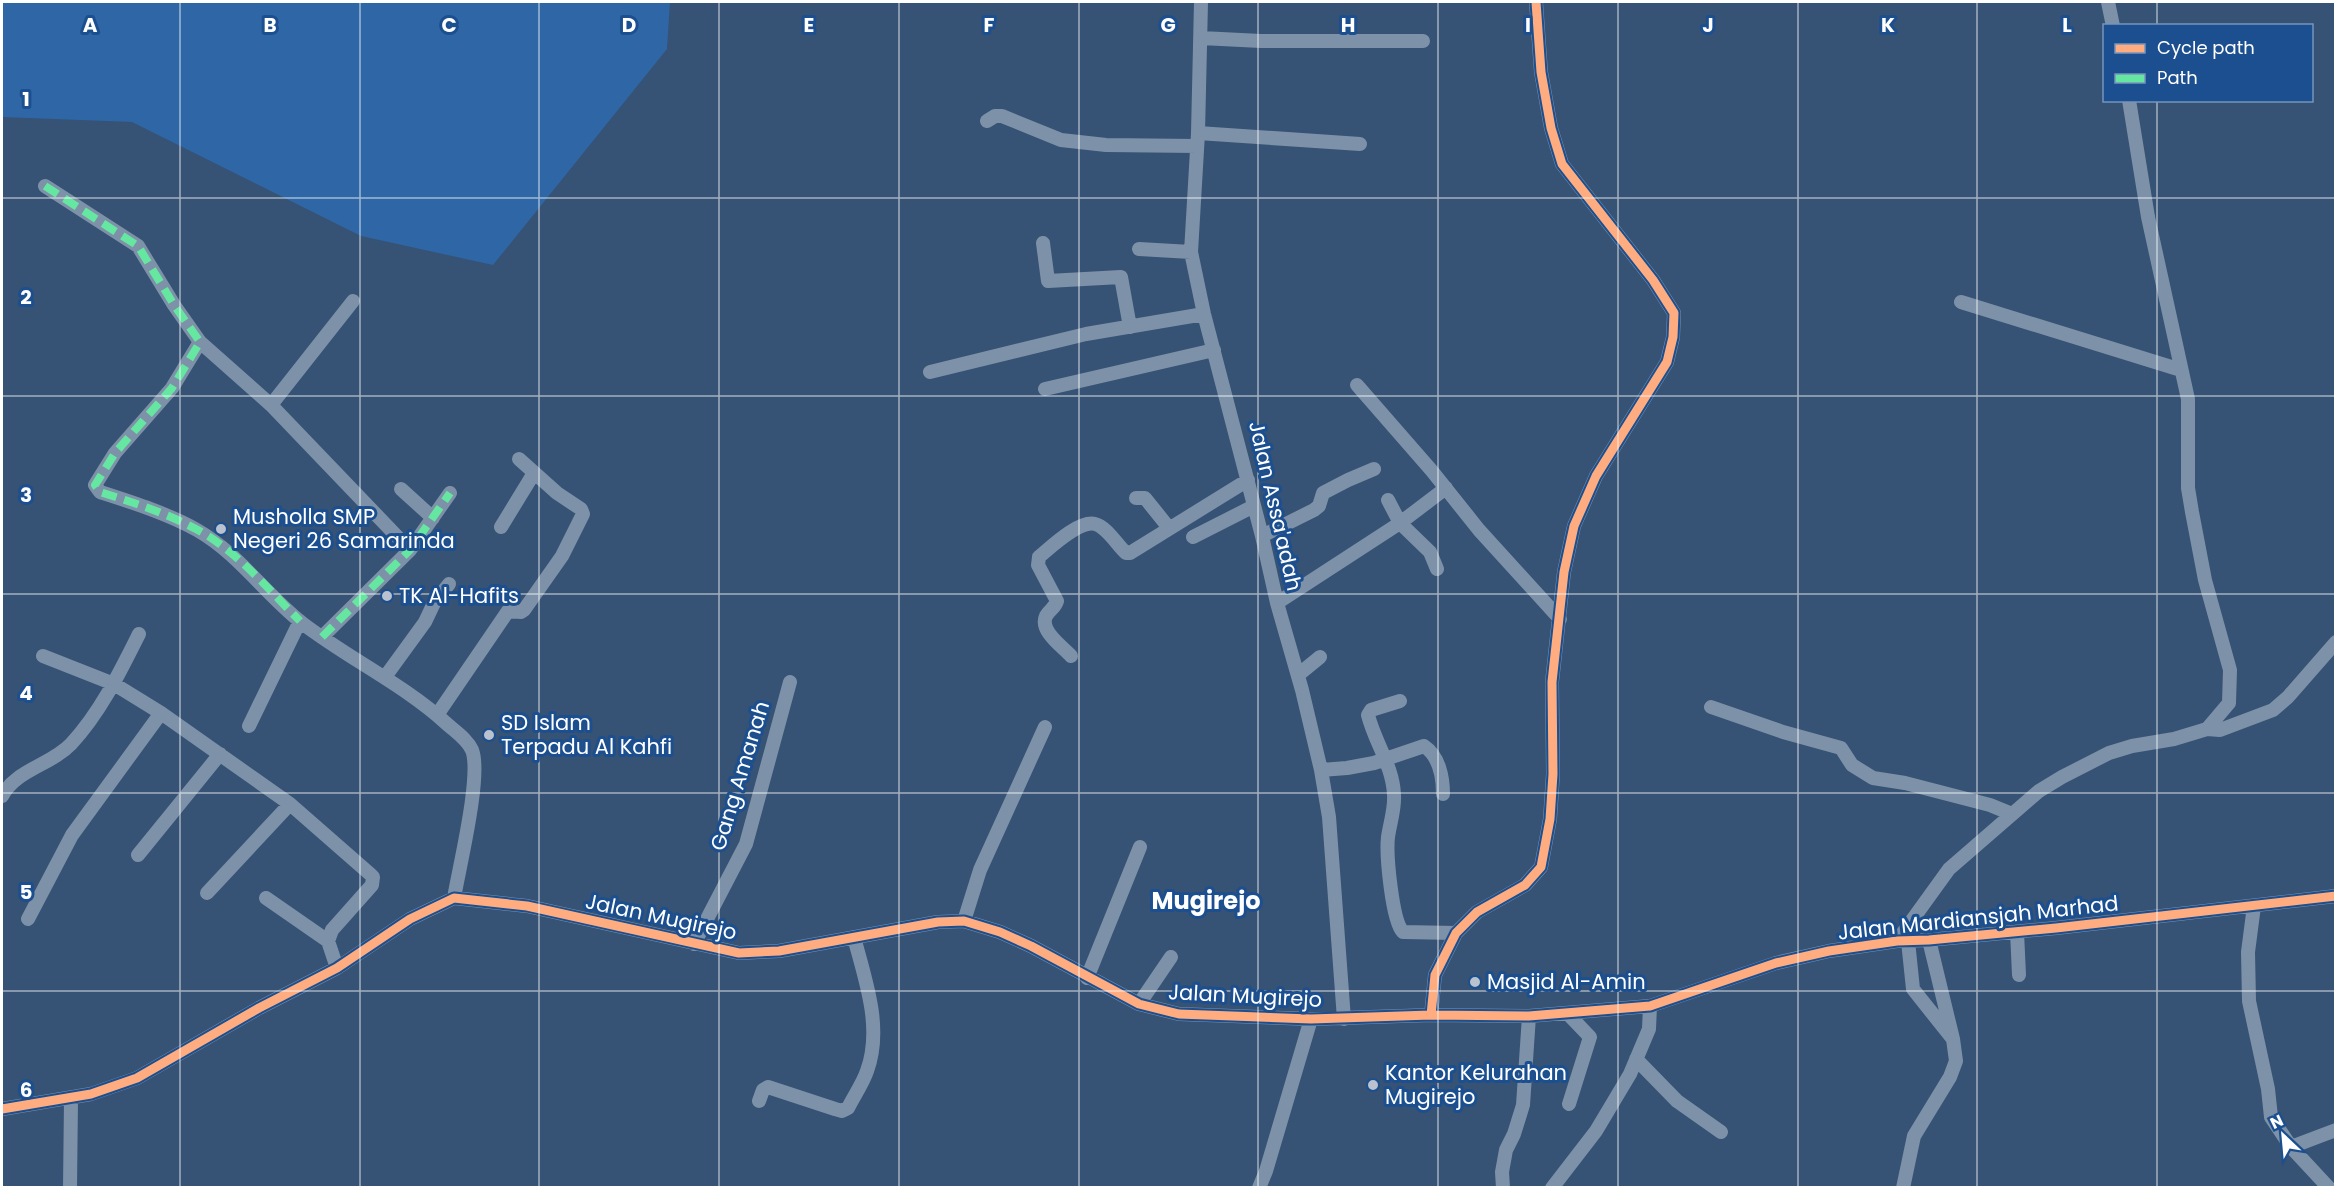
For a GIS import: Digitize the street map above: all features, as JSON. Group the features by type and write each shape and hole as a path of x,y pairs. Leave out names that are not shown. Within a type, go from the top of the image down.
{"street":[{"name":"Jalan Assa'adah","path":"1201,2 1191,252 1204,314 1321,770 1329,817 1344,1019"},
{"path":"1431,1016 1435,975 1456,933 1477,912 1525,885 1541,867 1550,819 1553,774 1552,682 1564,572 1574,526 1596,476 1666,362 1673,337 1674,313 1640,261 1581,191 1562,164 1551,128 1541,72 1536,2"},
{"path":"2108,2 2113,24"},
{"path":"1201,38 1261,41 1423,41"},
{"path":"2129,102 2148,217 2188,399 2188,488 2192,512 2205,580 2230,670 2229,703 2207,729"},
{"path":"987,121 995,116 1002,116 1061,140 1106,145 1197,140 1360,144"},
{"path":"45,186 138,246 200,342 272,405 411,550"},
{"path":"1043,243 1048,281 1121,277 1130,327"},
{"path":"1139,249 1191,252"},
{"path":"272,405 353,300"},
{"path":"1961,302 2181,370"},
{"path":"930,372 1086,334 1204,314"},
{"path":"2,1109 71,1099 137,1078 259,1008 337,968 410,919 454,898 475,773 474,759 465,740 437,715 385,677 300,621 236,557 216,542 196,529 100,492 95,485 115,453 172,387 200,342"},
{"path":"1045,388 1214,350"},
{"path":"1357,386 1446,488 1479,530 1560,620"},
{"path":"437,715 508,611 521,612 524,610 562,556 582,514 581,509 557,493 519,459"},
{"path":"1262,536 1314,510 1319,506 1323,493 1374,469"},
{"path":"501,527 534,473"},
{"path":"1071,656 1048,633 1045,623 1046,616 1057,601 1038,565 1039,557 1062,537 1089,524 1102,528 1126,553 1139,548 1248,480"},
{"path":"1277,603 1400,523 1446,488"},
{"path":"401,489 433,518"},
{"path":"322,637 411,550 450,493"},
{"path":"1136,498 1145,498 1169,528"},
{"path":"1388,500 1400,523 1430,552 1437,568"},
{"path":"1193,537 1254,506"},
{"path":"385,677 425,622 434,603 448,584"},
{"path":"249,726 300,621"},
{"path":"2,794 29,769 60,753 71,744 114,684 139,634"},
{"path":"1953,1039 1913,989 1903,941 1949,869 2039,791 2061,777 2109,753 2132,746 2174,739 2207,729 2220,730 2273,711 2336,642"},
{"path":"43,656 114,684 161,713 290,804 373,878 372,885 332,930 328,941"},
{"path":"1298,675 1320,657"},
{"name":"Gang Amanah","path":"694,944 746,844 790,682"},
{"path":"1400,701 1371,710 1368,715 1391,775 1394,796 1388,858 1400,928 1403,932 1456,933"},
{"path":"1711,707 1783,732 1841,748 1852,765 1873,778 1905,783 1990,805 2012,814"},
{"path":"28,919 72,835 161,713"},
{"path":"964,921 980,870 1045,727"},
{"path":"1321,770 1347,768 1424,746 1437,763 1443,778 1443,794"},
{"path":"138,855 220,754"},
{"path":"207,893 290,804"},
{"path":"1087,978 1140,847"},
{"name":"Jalan Mardiansjah Marhad","path":"1344,1019 1529,1016 1650,1006 1776,963 1829,951 1903,941 2017,932 2336,896"},
{"path":"266,898 328,941 337,968"},
{"name":"Jalan Mugirejo","path":"454,898 527,906 694,944 754,954 938,922 964,921 1000,932 1139,1004 1179,1014 1344,1019"},
{"path":"2254,906 2248,952 2249,1001 2268,1089 2271,1117 2291,1147 2328,1188"},
{"path":"2017,932 2019,975"},
{"path":"759,1101 763,1089 768,1087 842,1111 848,1108 867,1072 873,1033 870,1004 854,937"},
{"path":"1903,1188 1914,1136 1950,1077 1956,1061 1953,1039 1929,940"},
{"path":"1139,1004 1171,957"},
{"path":"1552,1188 1596,1131 1636,1059 1650,1029 1650,1006"},
{"path":"1567,1013 1590,1037 1569,1104"},
{"path":"1503,1188 1502,1172 1506,1150 1514,1134 1523,1105 1529,1016"},
{"path":"1259,1188 1311,1019"},
{"path":"1636,1059 1677,1101 1721,1132"},
{"path":"70,1188 71,1099"},
{"path":"2291,1147 2336,1130"}],"shaded area":[{"path":"2,2 670,2 667,49 493,265 361,236 132,122 2,117"}],"marked path":[{"path":"45,186 138,246 200,342 172,388 115,453 95,485 100,492 161,513 211,538 251,571 300,621"},
{"path":"322,637 410,550 450,493"}],"cycle path":[{"path":"1431,1015 1435,975 1456,933 1477,912 1525,885 1541,867 1550,819 1553,774 1552,682 1564,572 1574,526 1596,476 1667,362 1673,337 1674,313 1653,280 1562,164 1551,128 1541,72 1536,2"},
{"path":"2,1109 91,1094 137,1078 259,1008 337,968 410,919 454,898 527,906 739,953 779,951 938,922 964,921 1000,932 1031,946 1139,1004 1179,1014 1311,1019 1431,1015 1529,1016 1650,1006 1776,963 1829,951 1897,941 2056,928 2336,896"}],"place":[{"name":"Musholla SMP Negeri 26 Samarinda","path":"221,529"},
{"name":"TK Al-Hafits","path":"387,596"},
{"name":"SD Islam Terpadu Al Kahfi","path":"489,735"},
{"name":"Masjid Al-Amin","path":"1475,982"},
{"name":"Kantor Kelurahan Mugirejo","path":"1373,1085"}],"district":[{"name":"Mugirejo","path":"1206,901"}]}
